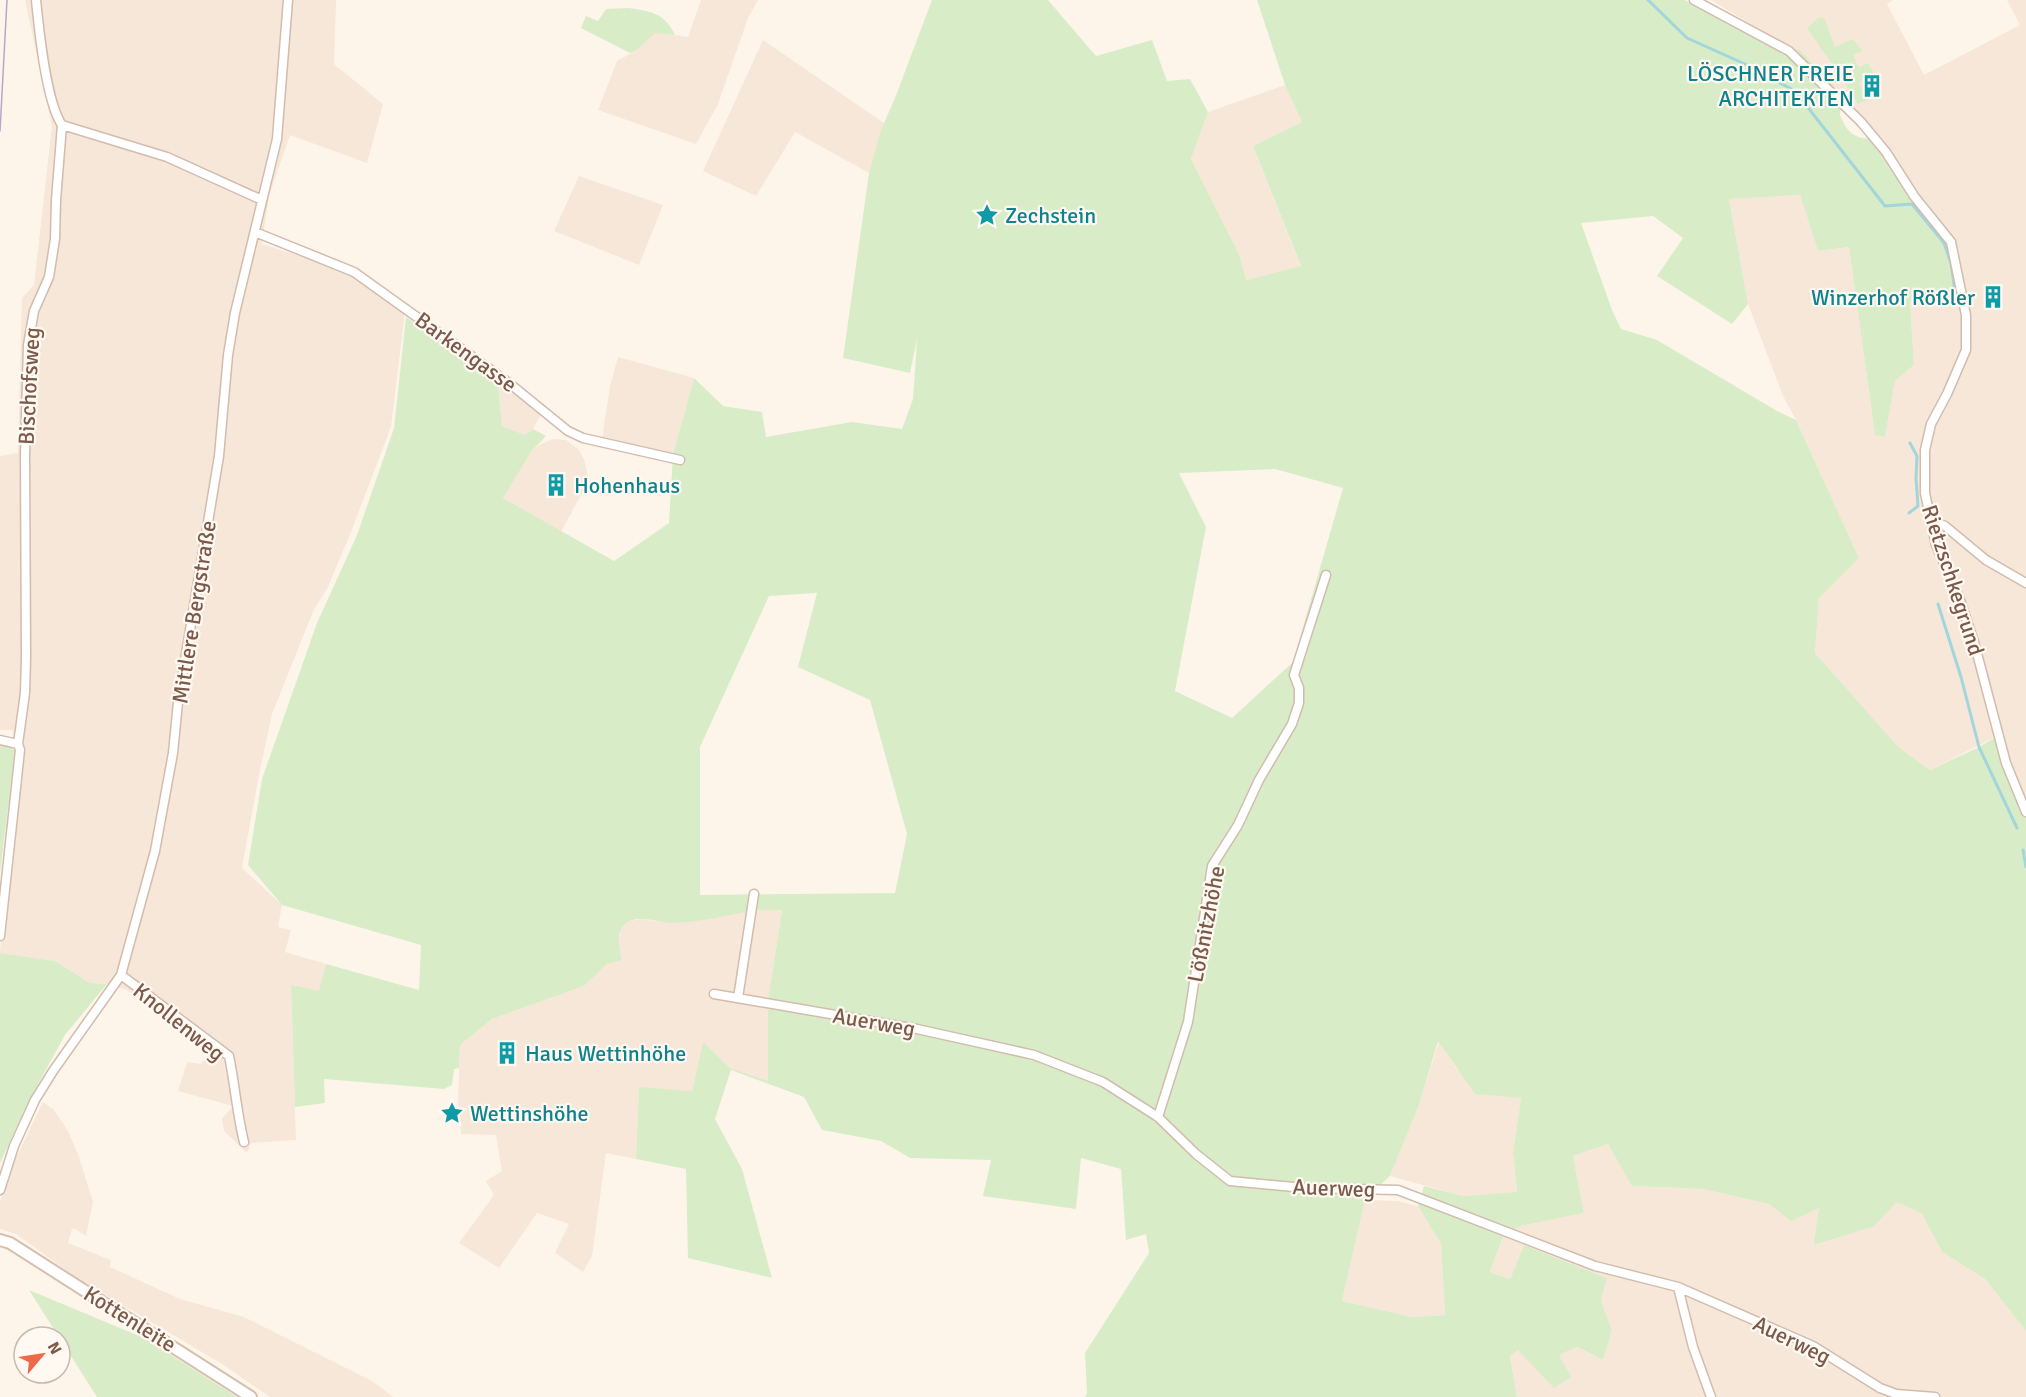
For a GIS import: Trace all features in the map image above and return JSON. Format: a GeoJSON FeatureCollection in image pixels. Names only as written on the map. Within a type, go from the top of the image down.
{"type":"FeatureCollection","features":[{"type":"Feature","properties":{"kind":"street","name":"Bischofsweg"},"geometry":{"type":"LineString","coordinates":[[0,936],[25,693],[25,455],[28,345],[34,311],[50,277],[55,239],[62,125],[57,119],[52,101],[36,17],[36,0]]}},
{"type":"Feature","properties":{"kind":"street","name":"Mittlere Bergstraße"},"geometry":{"type":"LineString","coordinates":[[0,1190],[14,1146],[35,1100],[122,975],[155,851],[167,789],[178,702],[219,456],[228,355],[235,314],[277,139],[288,0]]}},
{"type":"Feature","properties":{"kind":"street","name":"Rietzschkegrund"},"geometry":{"type":"LineString","coordinates":[[1694,0],[1791,53],[1861,122],[1886,152],[1914,196],[1951,242],[1966,315],[1966,350],[1931,424],[1924,450],[1925,493],[1936,545],[1960,600],[1974,642],[2006,763],[2026,812]]}},
{"type":"Feature","properties":{"kind":"street"},"geometry":{"type":"LineString","coordinates":[[62,125],[167,157],[262,200]]}},
{"type":"Feature","properties":{"kind":"street","name":"Barkengasse"},"geometry":{"type":"LineString","coordinates":[[255,232],[354,272],[509,383],[568,431],[583,438],[680,460]]}},
{"type":"Feature","properties":{"kind":"street"},"geometry":{"type":"LineString","coordinates":[[1930,520],[1944,526],[1986,560],[2026,583]]}},
{"type":"Feature","properties":{"kind":"street","name":"Lößnitzhöhe"},"geometry":{"type":"LineString","coordinates":[[1158,1116],[1188,1022],[1212,866],[1238,825],[1259,780],[1292,724],[1299,703],[1299,688],[1294,675],[1326,575]]}},
{"type":"Feature","properties":{"kind":"street"},"geometry":{"type":"LineString","coordinates":[[0,740],[18,744]]}},
{"type":"Feature","properties":{"kind":"street"},"geometry":{"type":"LineString","coordinates":[[738,998],[754,894]]}},
{"type":"Feature","properties":{"kind":"street","name":"Knollenweg"},"geometry":{"type":"LineString","coordinates":[[122,975],[229,1056],[244,1142]]}},
{"type":"Feature","properties":{"kind":"street","name":"Auerweg"},"geometry":{"type":"LineString","coordinates":[[714,994],[917,1029],[1034,1055],[1103,1082],[1158,1116],[1196,1154],[1230,1181],[1304,1188],[1398,1190],[1595,1266],[1678,1287],[1813,1346],[1880,1388],[1902,1395],[1935,1397]]}},
{"type":"Feature","properties":{"kind":"street","name":"Kottenleite"},"geometry":{"type":"LineString","coordinates":[[5,1241],[251,1397]]}},
{"type":"Feature","properties":{"kind":"street"},"geometry":{"type":"LineString","coordinates":[[1678,1287],[1693,1347],[1711,1397]]}},
{"type":"Feature","properties":{"kind":"shaded area"},"geometry":{"type":"Polygon","coordinates":[[[25,0],[336,0],[334,64],[383,104],[367,163],[290,135],[269,196],[262,244],[353,273],[405,311],[391,427],[349,537],[327,589],[314,609],[272,714],[258,780],[242,868],[282,905],[278,927],[291,930],[285,952],[326,964],[320,992],[291,986],[296,1140],[251,1143],[247,1153],[224,1131],[222,1119],[233,1106],[178,1091],[187,1062],[201,1064],[212,1048],[127,990],[107,984],[90,983],[55,961],[0,953],[16,743],[12,730],[0,730],[0,456],[18,453],[22,298],[34,285],[52,126],[25,0]]]}},
{"type":"Feature","properties":{"kind":"shaded area"},"geometry":{"type":"Polygon","coordinates":[[[701,0],[758,0],[748,18],[718,104],[696,144],[598,110],[617,61],[637,50],[655,32],[688,37],[701,0]]]}},
{"type":"Feature","properties":{"kind":"shaded area"},"geometry":{"type":"Polygon","coordinates":[[[1711,0],[1893,0],[1887,4],[1924,75],[2020,25],[2007,0],[2026,0],[2026,809],[1999,735],[1930,770],[1899,749],[1815,653],[1819,598],[1859,558],[1783,396],[1748,304],[1729,199],[1800,195],[1818,251],[1849,247],[1875,435],[1885,437],[1895,381],[1914,365],[1910,301],[1967,295],[1955,241],[1922,203],[1855,111],[1791,48],[1711,0]]]}},
{"type":"Feature","properties":{"kind":"shaded area"},"geometry":{"type":"Polygon","coordinates":[[[763,40],[884,123],[869,173],[795,132],[756,196],[703,171],[763,40]]]}},
{"type":"Feature","properties":{"kind":"shaded area"},"geometry":{"type":"Polygon","coordinates":[[[1285,85],[1302,122],[1253,146],[1301,267],[1246,280],[1239,254],[1191,159],[1208,112],[1285,85]]]}},
{"type":"Feature","properties":{"kind":"shaded area"},"geometry":{"type":"Polygon","coordinates":[[[579,176],[663,205],[639,265],[554,231],[579,176]]]}},
{"type":"Feature","properties":{"kind":"shaded area"},"geometry":{"type":"Polygon","coordinates":[[[618,357],[694,378],[673,454],[602,439],[610,386],[618,357]]]}},
{"type":"Feature","properties":{"kind":"shaded area"},"geometry":{"type":"Polygon","coordinates":[[[498,383],[542,413],[533,429],[525,435],[502,426],[498,383]]]}},
{"type":"Feature","properties":{"kind":"shaded area"},"geometry":{"type":"Polygon","coordinates":[[[553,439],[566,440],[578,449],[584,459],[589,480],[561,532],[502,497],[531,452],[539,445],[553,439]]]}},
{"type":"Feature","properties":{"kind":"shaded area"},"geometry":{"type":"Polygon","coordinates":[[[782,909],[768,1000],[768,1082],[730,1068],[703,1043],[692,1091],[639,1088],[636,1159],[606,1153],[592,1256],[583,1272],[555,1253],[569,1224],[537,1213],[499,1268],[459,1243],[494,1195],[486,1181],[502,1171],[496,1135],[461,1134],[458,1102],[460,1045],[492,1019],[584,986],[607,964],[622,960],[619,946],[620,931],[623,925],[630,921],[641,919],[672,923],[750,910],[782,909]]]}},
{"type":"Feature","properties":{"kind":"shaded area"},"geometry":{"type":"Polygon","coordinates":[[[1439,1041],[1456,1068],[1521,1098],[1513,1153],[1517,1193],[1463,1196],[1390,1176],[1419,1105],[1439,1041]]]}},
{"type":"Feature","properties":{"kind":"shaded area"},"geometry":{"type":"Polygon","coordinates":[[[43,1102],[54,1110],[68,1131],[93,1202],[86,1236],[72,1229],[68,1243],[111,1260],[110,1267],[180,1299],[244,1317],[372,1381],[393,1397],[270,1397],[222,1364],[77,1278],[16,1234],[0,1229],[0,1202],[15,1160],[43,1102]]]}},
{"type":"Feature","properties":{"kind":"shaded area"},"geometry":{"type":"Polygon","coordinates":[[[1608,1144],[1633,1186],[1703,1189],[1769,1204],[1791,1220],[1820,1207],[1815,1245],[1873,1227],[1897,1201],[1921,1213],[1942,1252],[1985,1279],[2026,1331],[2026,1397],[1517,1397],[1510,1356],[1518,1350],[1559,1355],[1577,1347],[1603,1360],[1612,1330],[1601,1301],[1607,1278],[1524,1245],[1510,1279],[1490,1272],[1502,1239],[1520,1226],[1584,1213],[1573,1156],[1608,1144]]]}},
{"type":"Feature","properties":{"kind":"shaded area"},"geometry":{"type":"Polygon","coordinates":[[[1365,1200],[1398,1201],[1418,1206],[1441,1244],[1445,1315],[1412,1317],[1342,1301],[1365,1200]]]}},
{"type":"Feature","properties":{"kind":"green space"},"geometry":{"type":"Polygon","coordinates":[[[932,0],[1048,0],[1096,56],[1152,40],[1167,81],[1190,79],[1208,112],[1191,159],[1239,254],[1246,280],[1301,266],[1253,146],[1302,122],[1285,85],[1257,0],[1685,0],[1787,54],[1841,107],[1840,115],[1851,133],[1855,136],[1871,138],[1913,201],[1940,235],[1950,254],[1960,296],[1910,301],[1914,365],[1895,381],[1885,437],[1875,435],[1849,247],[1818,251],[1800,195],[1729,199],[1748,304],[1732,324],[1657,276],[1683,238],[1653,216],[1581,223],[1621,329],[1657,340],[1796,420],[1859,558],[1819,598],[1815,653],[1899,748],[1930,770],[1999,735],[2026,809],[2026,1331],[1985,1279],[1942,1252],[1921,1213],[1897,1202],[1873,1227],[1814,1245],[1819,1208],[1791,1221],[1769,1204],[1703,1189],[1632,1186],[1608,1144],[1573,1156],[1584,1213],[1520,1226],[1502,1239],[1490,1272],[1510,1279],[1524,1245],[1607,1278],[1601,1301],[1612,1330],[1603,1360],[1577,1347],[1559,1355],[1571,1377],[1554,1388],[1518,1350],[1510,1356],[1517,1397],[1085,1397],[1087,1393],[1085,1353],[1149,1253],[1146,1234],[1126,1240],[1121,1169],[1081,1158],[1076,1209],[983,1196],[991,1160],[910,1158],[881,1141],[822,1130],[804,1097],[731,1070],[715,1119],[742,1169],[772,1278],[688,1258],[686,1169],[636,1159],[639,1087],[692,1091],[703,1042],[730,1068],[768,1081],[768,1000],[782,910],[750,910],[680,923],[647,919],[630,921],[622,927],[620,932],[622,960],[607,964],[584,986],[492,1019],[460,1045],[459,1068],[454,1069],[452,1085],[444,1089],[324,1079],[325,1103],[295,1107],[291,985],[319,991],[326,964],[419,990],[421,945],[282,905],[248,865],[262,779],[317,623],[357,535],[394,428],[406,317],[498,383],[502,426],[525,435],[533,429],[546,436],[531,452],[503,498],[614,561],[669,523],[673,454],[694,378],[723,406],[762,412],[766,437],[852,422],[902,429],[913,399],[917,339],[910,373],[843,358],[869,173],[881,130],[932,0]],[[1275,469],[1179,473],[1206,527],[1175,691],[1232,718],[1293,662],[1343,488],[1275,469]],[[817,593],[769,596],[700,747],[700,895],[895,893],[907,834],[870,700],[798,667],[817,593]],[[1438,1041],[1419,1105],[1390,1176],[1365,1200],[1342,1301],[1412,1317],[1445,1315],[1441,1244],[1418,1206],[1424,1186],[1463,1196],[1517,1192],[1513,1153],[1521,1098],[1475,1094],[1438,1041]]]}},
{"type":"Feature","properties":{"kind":"green space"},"geometry":{"type":"Polygon","coordinates":[[[628,8],[656,14],[667,22],[675,35],[655,33],[637,50],[630,53],[581,28],[586,16],[598,21],[606,9],[628,8]]]}},
{"type":"Feature","properties":{"kind":"green space"},"geometry":{"type":"Polygon","coordinates":[[[1818,18],[1824,18],[1835,47],[1853,39],[1862,51],[1853,55],[1856,61],[1837,68],[1832,64],[1807,28],[1818,18]]]}},
{"type":"Feature","properties":{"kind":"green space"},"geometry":{"type":"Polygon","coordinates":[[[1799,49],[1853,106],[1852,108],[1796,53],[1799,49]]]}},
{"type":"Feature","properties":{"kind":"green space"},"geometry":{"type":"Polygon","coordinates":[[[1856,62],[1859,67],[1868,63],[1875,75],[1860,82],[1867,100],[1858,104],[1836,70],[1856,62]]]}},
{"type":"Feature","properties":{"kind":"green space"},"geometry":{"type":"Polygon","coordinates":[[[0,746],[11,747],[15,751],[0,873],[0,746]]]}},
{"type":"Feature","properties":{"kind":"green space"},"geometry":{"type":"Polygon","coordinates":[[[0,953],[55,961],[90,983],[107,984],[65,1035],[33,1093],[0,1163],[0,953]]]}},
{"type":"Feature","properties":{"kind":"green space"},"geometry":{"type":"Polygon","coordinates":[[[29,1290],[144,1338],[237,1397],[97,1397],[72,1358],[72,1325],[51,1325],[29,1290]]]}},
{"type":"Feature","properties":{"kind":"waterway"},"geometry":{"type":"LineString","coordinates":[[1648,0],[1687,38],[1747,65],[1795,91],[1885,206],[1912,204],[1944,243],[1951,263],[1955,291]]}},
{"type":"Feature","properties":{"kind":"waterway"},"geometry":{"type":"LineString","coordinates":[[1909,513],[1918,506],[1917,456],[1910,443]]}},
{"type":"Feature","properties":{"kind":"waterway"},"geometry":{"type":"LineString","coordinates":[[1938,604],[1961,677],[1979,747],[2017,828]]}},
{"type":"Feature","properties":{"kind":"waterway"},"geometry":{"type":"LineString","coordinates":[[2023,850],[2026,867]]}},
{"type":"Feature","properties":{"kind":"tram line"},"geometry":{"type":"LineString","coordinates":[[0,131],[7,0]]}},
{"type":"Feature","properties":{"kind":"place","name":"LÖSCHNER FREIE ARCHITEKTEN"},"geometry":{"type":"Point","coordinates":[1872,86]}},
{"type":"Feature","properties":{"kind":"place","name":"Zechstein"},"geometry":{"type":"Point","coordinates":[987,215]}},
{"type":"Feature","properties":{"kind":"place","name":"Winzerhof Rößler"},"geometry":{"type":"Point","coordinates":[1993,297]}},
{"type":"Feature","properties":{"kind":"place","name":"Hohenhaus"},"geometry":{"type":"Point","coordinates":[556,485]}},
{"type":"Feature","properties":{"kind":"place","name":"Haus Wettinhöhe"},"geometry":{"type":"Point","coordinates":[507,1053]}},
{"type":"Feature","properties":{"kind":"place","name":"Wettinshöhe"},"geometry":{"type":"Point","coordinates":[452,1113]}}]}
